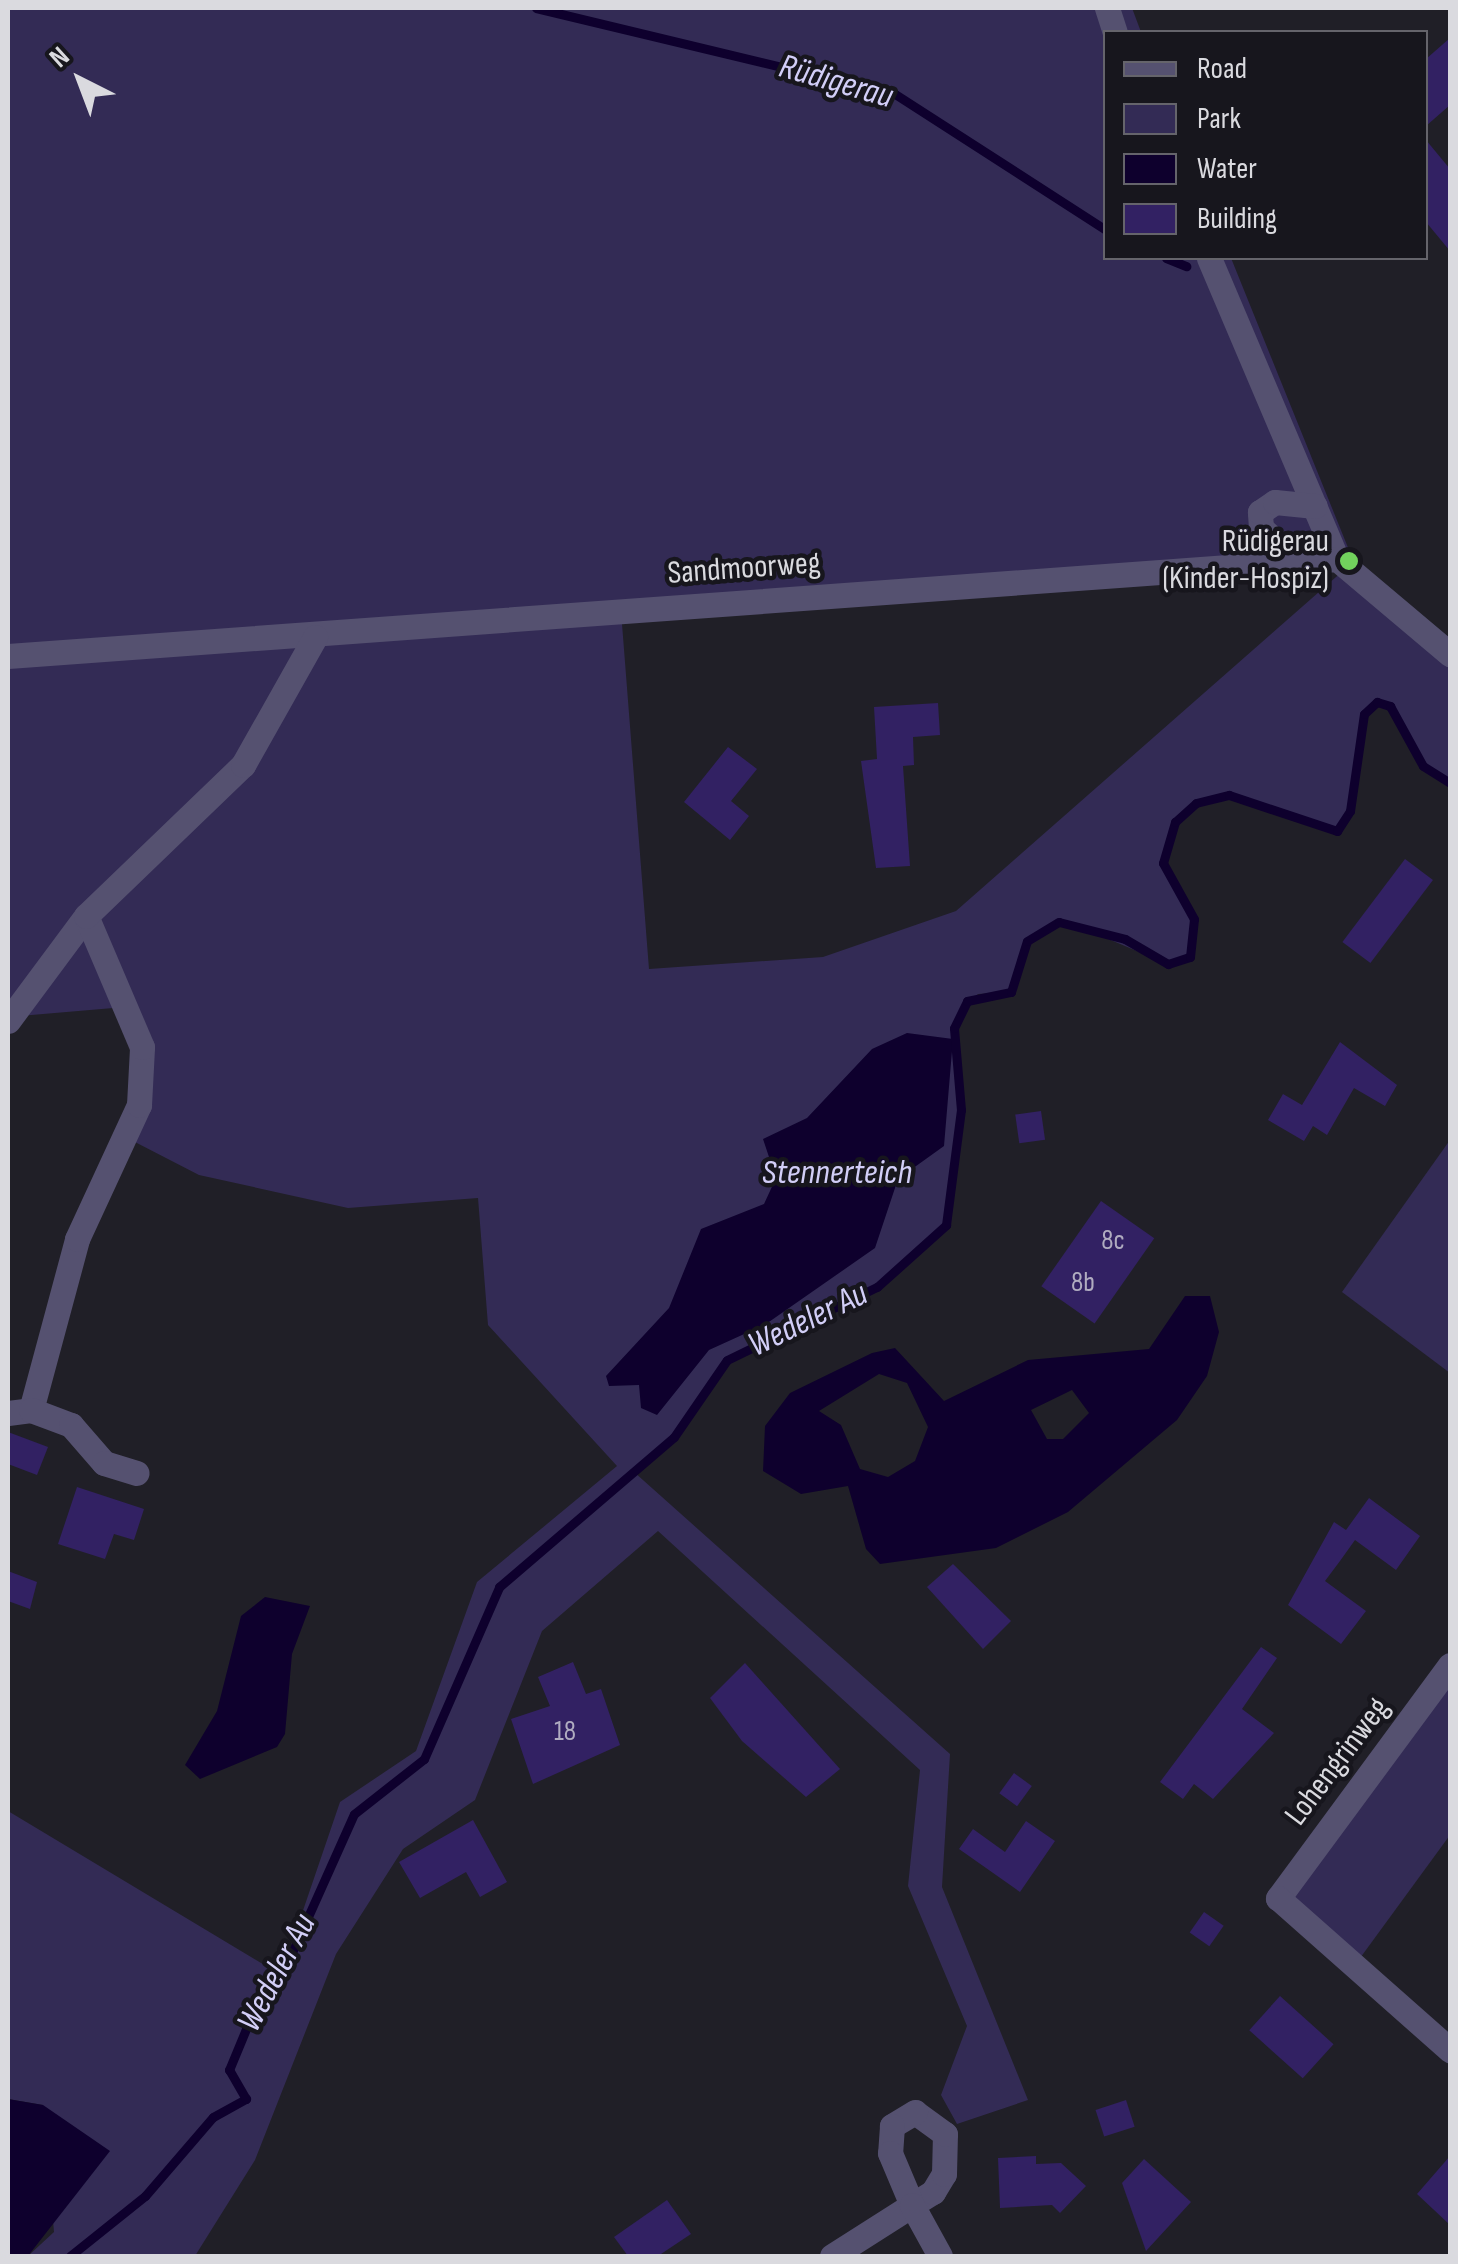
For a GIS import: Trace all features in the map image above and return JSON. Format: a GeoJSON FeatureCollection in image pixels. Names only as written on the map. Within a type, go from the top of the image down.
{"type":"FeatureCollection","features":[{"type":"Feature","properties":{"kind":"street"},"geometry":{"type":"LineString","coordinates":[[1210,260],[1338,560],[1450,654]]}},
{"type":"Feature","properties":{"kind":"street"},"geometry":{"type":"LineString","coordinates":[[1300,563],[1262,528],[1260,512],[1275,502],[1315,506]]}},
{"type":"Feature","properties":{"kind":"street","name":"Sandmoorweg"},"geometry":{"type":"LineString","coordinates":[[8,656],[315,637],[1338,560]]}},
{"type":"Feature","properties":{"kind":"street"},"geometry":{"type":"LineString","coordinates":[[8,1022],[86,916],[243,766],[315,637]]}},
{"type":"Feature","properties":{"kind":"street"},"geometry":{"type":"LineString","coordinates":[[86,916],[142,1047],[138,1105],[78,1239],[20,1411],[71,1425],[104,1463],[136,1473]]}},
{"type":"Feature","properties":{"kind":"street","name":"Lohengrinweg"},"geometry":{"type":"LineString","coordinates":[[1450,1665],[1278,1898],[1450,2050]]}},
{"type":"Feature","properties":{"kind":"street"},"geometry":{"type":"LineString","coordinates":[[832,2256],[912,2206],[940,2256]]}},
{"type":"Feature","properties":{"kind":"green space"},"geometry":{"type":"Polygon","coordinates":[[[8,8],[1132,8],[1140,30],[1103,30],[1103,260],[1232,260],[1351,555],[1450,645],[1450,783],[1423,766],[1390,706],[1377,702],[1364,715],[1350,811],[1337,831],[1229,795],[1196,803],[1175,822],[1163,863],[1194,919],[1190,957],[1168,964],[1070,923],[1036,932],[1020,954],[1011,992],[978,994],[956,1016],[961,1110],[946,1225],[877,1287],[727,1360],[680,1431],[634,1472],[950,1754],[942,1887],[1028,2100],[957,2124],[941,2095],[967,2026],[908,1886],[920,1770],[658,1531],[542,1631],[475,1800],[403,1849],[336,1954],[255,2160],[195,2256],[28,2256],[54,2232],[43,2105],[8,2099],[8,1811],[281,1975],[340,1802],[416,1751],[477,1582],[617,1466],[488,1325],[478,1198],[348,1208],[199,1175],[133,1141],[139,1105],[125,1007],[8,1017],[8,8]],[[1344,570],[621,611],[649,969],[823,957],[956,911],[1344,570]]]}},
{"type":"Feature","properties":{"kind":"green space"},"geometry":{"type":"Polygon","coordinates":[[[1450,1140],[1450,1373],[1342,1292],[1450,1140]]]}},
{"type":"Feature","properties":{"kind":"green space"},"geometry":{"type":"Polygon","coordinates":[[[1450,1665],[1450,1835],[1355,1965],[1278,1898],[1450,1665]]]}},
{"type":"Feature","properties":{"kind":"water","name":"Stennerteich"},"geometry":{"type":"Polygon","coordinates":[[[907,1033],[953,1039],[944,1146],[898,1179],[875,1248],[766,1324],[709,1350],[657,1415],[641,1408],[639,1385],[609,1386],[606,1376],[669,1308],[701,1229],[764,1204],[776,1178],[763,1139],[807,1118],[872,1049],[907,1033]]]}},
{"type":"Feature","properties":{"kind":"water"},"geometry":{"type":"Polygon","coordinates":[[[1185,1296],[1210,1296],[1219,1332],[1207,1376],[1177,1420],[1068,1512],[996,1548],[880,1564],[866,1549],[848,1486],[801,1494],[763,1471],[765,1426],[790,1393],[872,1353],[895,1348],[944,1401],[1028,1360],[1149,1349],[1185,1296]],[[879,1374],[819,1411],[841,1425],[860,1469],[888,1477],[915,1461],[928,1427],[907,1383],[879,1374]],[[1072,1390],[1031,1410],[1047,1439],[1063,1439],[1089,1413],[1072,1390]]]}},
{"type":"Feature","properties":{"kind":"water"},"geometry":{"type":"Polygon","coordinates":[[[265,1597],[310,1606],[292,1654],[285,1734],[277,1747],[200,1779],[185,1765],[217,1711],[241,1616],[265,1597]]]}},
{"type":"Feature","properties":{"kind":"water"},"geometry":{"type":"Polygon","coordinates":[[[8,2099],[43,2105],[110,2151],[28,2256],[8,2256],[8,2099]]]}},
{"type":"Feature","properties":{"kind":"building"},"geometry":{"type":"Polygon","coordinates":[[[1450,38],[1450,105],[1428,124],[1428,57],[1450,38]]]}},
{"type":"Feature","properties":{"kind":"building"},"geometry":{"type":"Polygon","coordinates":[[[1428,142],[1450,169],[1450,251],[1428,224],[1428,142]]]}},
{"type":"Feature","properties":{"kind":"building"},"geometry":{"type":"Polygon","coordinates":[[[938,703],[940,735],[913,737],[914,765],[903,766],[910,866],[876,868],[861,761],[877,759],[874,707],[938,703]]]}},
{"type":"Feature","properties":{"kind":"building"},"geometry":{"type":"Polygon","coordinates":[[[728,747],[757,769],[731,801],[749,816],[730,840],[684,802],[728,747]]]}},
{"type":"Feature","properties":{"kind":"building"},"geometry":{"type":"Polygon","coordinates":[[[1405,859],[1433,880],[1370,963],[1342,942],[1405,859]]]}},
{"type":"Feature","properties":{"kind":"building"},"geometry":{"type":"Polygon","coordinates":[[[1340,1042],[1397,1085],[1385,1106],[1354,1088],[1327,1135],[1313,1126],[1304,1141],[1268,1120],[1283,1094],[1302,1105],[1340,1042]]]}},
{"type":"Feature","properties":{"kind":"building"},"geometry":{"type":"Polygon","coordinates":[[[1041,1111],[1045,1140],[1019,1143],[1015,1115],[1041,1111]]]}},
{"type":"Feature","properties":{"kind":"building"},"geometry":{"type":"Polygon","coordinates":[[[1101,1201],[1154,1238],[1095,1323],[1041,1286],[1101,1201]]]}},
{"type":"Feature","properties":{"kind":"building"},"geometry":{"type":"Polygon","coordinates":[[[8,1432],[48,1447],[37,1475],[8,1464],[8,1432]]]}},
{"type":"Feature","properties":{"kind":"building"},"geometry":{"type":"Polygon","coordinates":[[[77,1487],[144,1509],[134,1540],[114,1534],[105,1559],[58,1544],[77,1487]]]}},
{"type":"Feature","properties":{"kind":"building"},"geometry":{"type":"Polygon","coordinates":[[[1369,1498],[1420,1536],[1396,1570],[1355,1540],[1325,1581],[1366,1611],[1341,1644],[1288,1605],[1334,1522],[1346,1530],[1369,1498]]]}},
{"type":"Feature","properties":{"kind":"building"},"geometry":{"type":"Polygon","coordinates":[[[953,1564],[1011,1621],[983,1649],[927,1587],[953,1564]]]}},
{"type":"Feature","properties":{"kind":"building"},"geometry":{"type":"Polygon","coordinates":[[[8,1571],[37,1582],[30,1609],[8,1601],[8,1571]]]}},
{"type":"Feature","properties":{"kind":"building"},"geometry":{"type":"Polygon","coordinates":[[[1261,1647],[1277,1658],[1242,1709],[1274,1733],[1213,1799],[1194,1784],[1183,1799],[1160,1782],[1261,1647]]]}},
{"type":"Feature","properties":{"kind":"building"},"geometry":{"type":"Polygon","coordinates":[[[573,1662],[586,1694],[601,1689],[620,1745],[533,1784],[511,1719],[550,1706],[538,1677],[573,1662]]]}},
{"type":"Feature","properties":{"kind":"building"},"geometry":{"type":"Polygon","coordinates":[[[745,1663],[840,1769],[806,1797],[742,1741],[710,1698],[745,1663]]]}},
{"type":"Feature","properties":{"kind":"building"},"geometry":{"type":"Polygon","coordinates":[[[1014,1773],[1032,1786],[1017,1806],[999,1793],[1014,1773]]]}},
{"type":"Feature","properties":{"kind":"building"},"geometry":{"type":"Polygon","coordinates":[[[473,1820],[507,1882],[480,1897],[466,1872],[420,1898],[399,1862],[473,1820]]]}},
{"type":"Feature","properties":{"kind":"building"},"geometry":{"type":"Polygon","coordinates":[[[1026,1821],[1055,1841],[1020,1892],[959,1849],[973,1829],[1005,1852],[1026,1821]]]}},
{"type":"Feature","properties":{"kind":"building"},"geometry":{"type":"Polygon","coordinates":[[[1204,1912],[1224,1926],[1209,1946],[1190,1932],[1204,1912]]]}},
{"type":"Feature","properties":{"kind":"building"},"geometry":{"type":"Polygon","coordinates":[[[1280,1996],[1334,2044],[1303,2078],[1249,2030],[1280,1996]]]}},
{"type":"Feature","properties":{"kind":"building"},"geometry":{"type":"Polygon","coordinates":[[[1126,2100],[1135,2127],[1104,2137],[1096,2110],[1126,2100]]]}},
{"type":"Feature","properties":{"kind":"building"},"geometry":{"type":"Polygon","coordinates":[[[1036,2156],[1036,2164],[1061,2163],[1086,2186],[1060,2213],[1052,2205],[1000,2208],[998,2158],[1036,2156]]]}},
{"type":"Feature","properties":{"kind":"building"},"geometry":{"type":"Polygon","coordinates":[[[1450,2156],[1450,2225],[1417,2194],[1450,2156]]]}},
{"type":"Feature","properties":{"kind":"building"},"geometry":{"type":"Polygon","coordinates":[[[1144,2159],[1191,2202],[1146,2251],[1122,2183],[1144,2159]]]}},
{"type":"Feature","properties":{"kind":"building"},"geometry":{"type":"Polygon","coordinates":[[[667,2200],[691,2234],[658,2256],[628,2256],[614,2237],[667,2200]]]}},
{"type":"Feature","properties":{"kind":"waterway","name":"Rüdigerau"},"geometry":{"type":"LineString","coordinates":[[536,8],[895,94],[1103,228]]}},
{"type":"Feature","properties":{"kind":"waterway","name":"Rüdigerau"},"geometry":{"type":"LineString","coordinates":[[1171,260],[1186,266]]}},
{"type":"Feature","properties":{"kind":"waterway","name":"Wedeler Au"},"geometry":{"type":"LineString","coordinates":[[70,2256],[145,2196],[213,2117],[246,2099],[229,2070],[253,2012],[277,1986],[354,1814],[424,1759],[499,1587],[674,1437],[727,1360],[877,1287],[946,1225],[961,1110],[954,1028],[967,1001],[1011,992],[1027,941],[1059,922],[1125,939],[1168,964],[1190,957],[1194,919],[1163,863],[1175,822],[1196,803],[1229,795],[1337,831],[1350,811],[1364,714],[1377,702],[1390,706],[1423,766],[1450,783]]}},
{"type":"Feature","properties":{"kind":"place","name":"Rüdigerau (Kinder-Hospiz)"},"geometry":{"type":"Point","coordinates":[1349,561]}}]}
